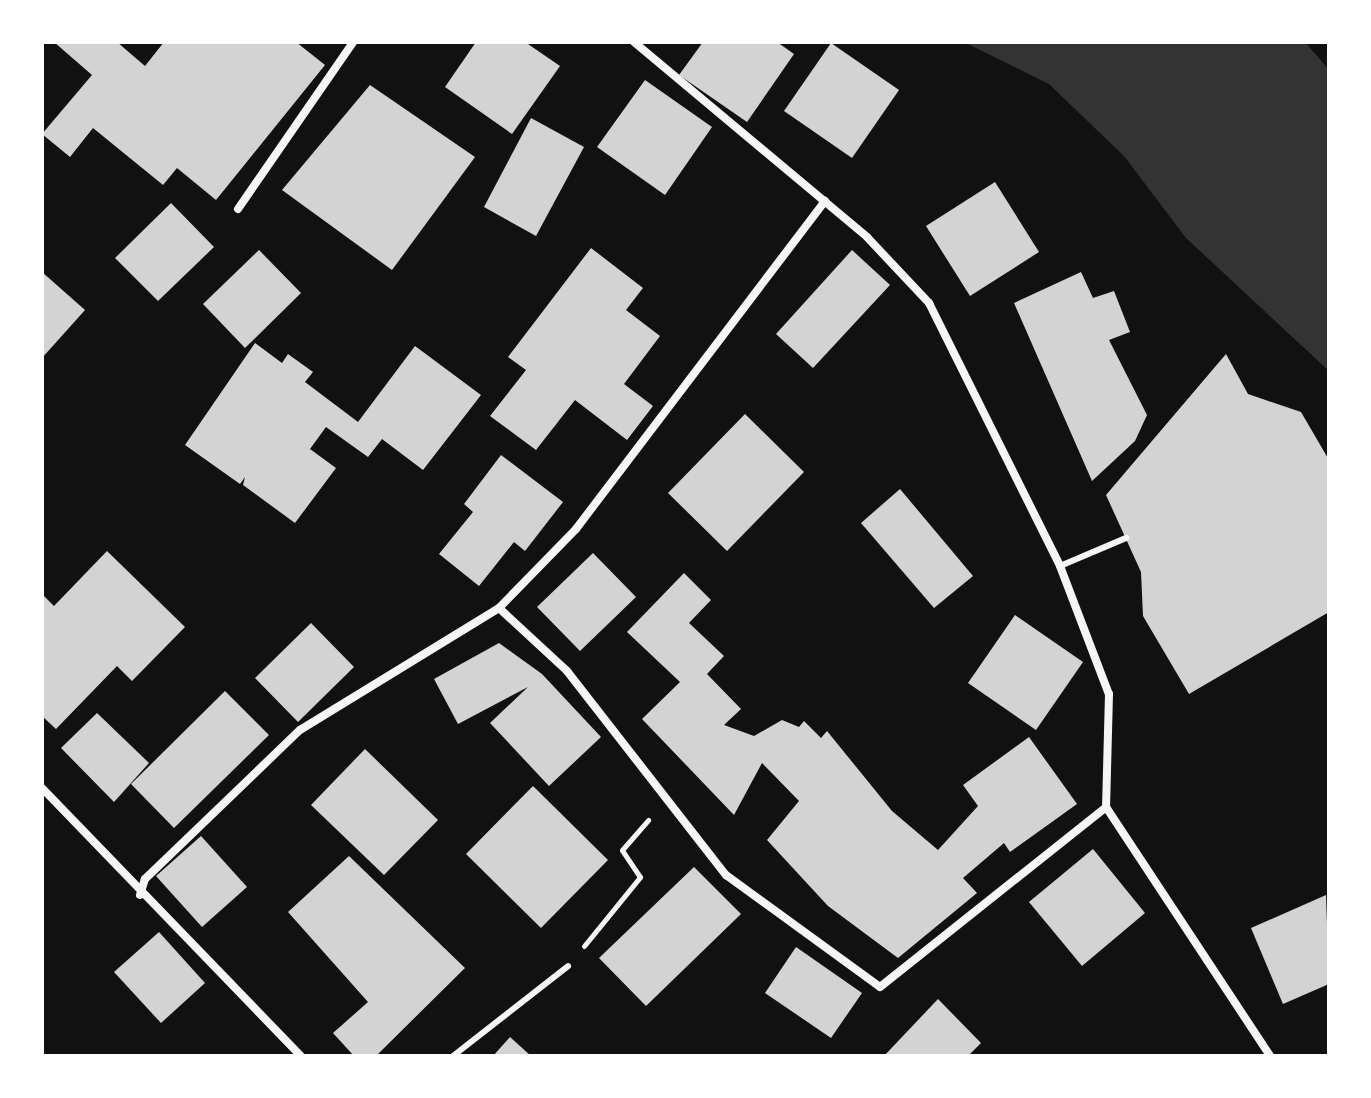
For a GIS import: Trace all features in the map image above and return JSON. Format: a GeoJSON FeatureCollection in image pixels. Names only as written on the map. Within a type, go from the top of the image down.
{"type":"FeatureCollection","features":[{"type":"Feature","properties":{"kind":"street"},"geometry":{"type":"LineString","coordinates":[[238,209],[353,42]]}},
{"type":"Feature","properties":{"kind":"street"},"geometry":{"type":"LineString","coordinates":[[634,42],[825,201],[929,303],[1060,566],[1109,694],[1106,807],[1270,1056]]}},
{"type":"Feature","properties":{"kind":"street"},"geometry":{"type":"LineString","coordinates":[[140,895],[145,879],[300,730],[499,608],[576,529],[825,201]]}},
{"type":"Feature","properties":{"kind":"street"},"geometry":{"type":"LineString","coordinates":[[499,608],[567,671],[746,893],[880,987],[1106,807]]}},
{"type":"Feature","properties":{"kind":"street"},"geometry":{"type":"LineString","coordinates":[[42,788],[140,895],[301,1056]]}},
{"type":"Feature","properties":{"kind":"lane"},"geometry":{"type":"LineString","coordinates":[[1060,566],[1126,538]]}},
{"type":"Feature","properties":{"kind":"lane"},"geometry":{"type":"LineString","coordinates":[[453,1056],[568,966]]}},
{"type":"Feature","properties":{"kind":"path"},"geometry":{"type":"LineString","coordinates":[[568,966],[640,877],[622,850],[668,796]]}},
{"type":"Feature","properties":{"kind":"shaded area"},"geometry":{"type":"Polygon","coordinates":[[[964,42],[1305,42],[1329,70],[1329,371],[1186,238],[1124,156],[1049,84],[964,42]]]}},
{"type":"Feature","properties":{"kind":"building"},"geometry":{"type":"Polygon","coordinates":[[[54,42],[117,42],[145,66],[164,42],[296,42],[325,65],[216,200],[177,168],[163,185],[93,128],[70,157],[42,134],[92,75],[54,42]]]}},
{"type":"Feature","properties":{"kind":"building"},"geometry":{"type":"Polygon","coordinates":[[[476,42],[525,42],[560,66],[512,134],[445,87],[476,42]]]}},
{"type":"Feature","properties":{"kind":"building"},"geometry":{"type":"Polygon","coordinates":[[[703,42],[777,42],[794,54],[747,122],[679,75],[703,42]]]}},
{"type":"Feature","properties":{"kind":"building"},"geometry":{"type":"Polygon","coordinates":[[[831,43],[899,90],[852,158],[784,111],[831,43]]]}},
{"type":"Feature","properties":{"kind":"building"},"geometry":{"type":"Polygon","coordinates":[[[645,80],[712,127],[665,195],[597,147],[645,80]]]}},
{"type":"Feature","properties":{"kind":"building"},"geometry":{"type":"Polygon","coordinates":[[[370,85],[475,157],[392,270],[282,190],[370,85]]]}},
{"type":"Feature","properties":{"kind":"building"},"geometry":{"type":"Polygon","coordinates":[[[531,118],[584,147],[536,236],[484,207],[531,118]]]}},
{"type":"Feature","properties":{"kind":"building"},"geometry":{"type":"Polygon","coordinates":[[[995,182],[1039,252],[970,296],[926,226],[995,182]]]}},
{"type":"Feature","properties":{"kind":"building"},"geometry":{"type":"Polygon","coordinates":[[[171,203],[214,247],[158,301],[115,258],[171,203]]]}},
{"type":"Feature","properties":{"kind":"building"},"geometry":{"type":"Polygon","coordinates":[[[591,248],[643,288],[626,310],[660,336],[624,384],[653,406],[627,440],[575,400],[536,450],[490,416],[526,370],[508,357],[591,248]]]}},
{"type":"Feature","properties":{"kind":"building"},"geometry":{"type":"Polygon","coordinates":[[[259,250],[301,293],[245,348],[203,304],[259,250]]]}},
{"type":"Feature","properties":{"kind":"building"},"geometry":{"type":"Polygon","coordinates":[[[852,250],[890,285],[813,368],[776,334],[852,250]]]}},
{"type":"Feature","properties":{"kind":"building"},"geometry":{"type":"Polygon","coordinates":[[[42,272],[85,310],[42,358],[42,272]]]}},
{"type":"Feature","properties":{"kind":"building"},"geometry":{"type":"Polygon","coordinates":[[[1081,272],[1093,298],[1114,291],[1130,332],[1109,340],[1147,415],[1135,441],[1092,481],[1014,303],[1081,272]]]}},
{"type":"Feature","properties":{"kind":"building"},"geometry":{"type":"Polygon","coordinates":[[[255,343],[282,363],[288,354],[313,372],[305,382],[358,422],[415,346],[481,395],[423,470],[382,439],[368,457],[326,427],[310,449],[336,468],[295,523],[243,485],[245,477],[240,484],[185,445],[255,343]]]}},
{"type":"Feature","properties":{"kind":"building"},"geometry":{"type":"Polygon","coordinates":[[[1226,354],[1248,394],[1301,412],[1329,460],[1329,612],[1189,694],[1143,616],[1141,572],[1106,495],[1226,354]]]}},
{"type":"Feature","properties":{"kind":"building"},"geometry":{"type":"Polygon","coordinates":[[[745,414],[804,472],[727,551],[668,493],[745,414]]]}},
{"type":"Feature","properties":{"kind":"building"},"geometry":{"type":"Polygon","coordinates":[[[501,455],[563,502],[525,551],[514,542],[479,586],[439,554],[473,512],[464,504],[501,455]]]}},
{"type":"Feature","properties":{"kind":"building"},"geometry":{"type":"Polygon","coordinates":[[[900,489],[973,576],[934,608],[861,523],[900,489]]]}},
{"type":"Feature","properties":{"kind":"building"},"geometry":{"type":"Polygon","coordinates":[[[107,551],[185,627],[132,681],[117,666],[56,729],[42,716],[42,594],[54,606],[107,551]]]}},
{"type":"Feature","properties":{"kind":"building"},"geometry":{"type":"Polygon","coordinates":[[[593,553],[636,597],[580,651],[537,607],[593,553]]]}},
{"type":"Feature","properties":{"kind":"building"},"geometry":{"type":"Polygon","coordinates":[[[684,573],[711,600],[689,623],[724,656],[707,674],[741,709],[724,725],[754,736],[782,720],[799,727],[804,721],[821,738],[827,731],[892,811],[938,850],[978,806],[963,785],[1029,737],[1077,804],[1010,852],[1004,843],[963,878],[977,893],[898,958],[828,906],[767,840],[799,801],[762,763],[734,815],[642,719],[680,682],[627,632],[684,573]]]}},
{"type":"Feature","properties":{"kind":"building"},"geometry":{"type":"Polygon","coordinates":[[[1015,615],[1083,662],[1036,730],[968,683],[1015,615]]]}},
{"type":"Feature","properties":{"kind":"building"},"geometry":{"type":"Polygon","coordinates":[[[311,623],[354,667],[298,722],[255,678],[311,623]]]}},
{"type":"Feature","properties":{"kind":"building"},"geometry":{"type":"Polygon","coordinates":[[[499,643],[542,674],[601,737],[549,786],[490,723],[528,687],[458,724],[434,679],[499,643]]]}},
{"type":"Feature","properties":{"kind":"building"},"geometry":{"type":"Polygon","coordinates":[[[225,691],[269,735],[174,828],[131,784],[225,691]]]}},
{"type":"Feature","properties":{"kind":"building"},"geometry":{"type":"Polygon","coordinates":[[[97,713],[149,763],[114,802],[61,748],[97,713]]]}},
{"type":"Feature","properties":{"kind":"building"},"geometry":{"type":"Polygon","coordinates":[[[365,749],[438,820],[384,875],[311,805],[365,749]]]}},
{"type":"Feature","properties":{"kind":"building"},"geometry":{"type":"Polygon","coordinates":[[[533,786],[608,860],[541,928],[466,854],[533,786]]]}},
{"type":"Feature","properties":{"kind":"building"},"geometry":{"type":"Polygon","coordinates":[[[201,836],[247,887],[202,927],[156,876],[201,836]]]}},
{"type":"Feature","properties":{"kind":"building"},"geometry":{"type":"Polygon","coordinates":[[[1093,849],[1145,913],[1082,966],[1029,902],[1093,849]]]}},
{"type":"Feature","properties":{"kind":"building"},"geometry":{"type":"Polygon","coordinates":[[[349,856],[465,968],[376,1056],[354,1056],[333,1033],[368,1002],[288,912],[349,856]]]}},
{"type":"Feature","properties":{"kind":"building"},"geometry":{"type":"Polygon","coordinates":[[[694,867],[741,914],[646,1006],[599,958],[694,867]]]}},
{"type":"Feature","properties":{"kind":"building"},"geometry":{"type":"Polygon","coordinates":[[[1326,895],[1329,984],[1283,1004],[1251,928],[1326,895]]]}},
{"type":"Feature","properties":{"kind":"building"},"geometry":{"type":"Polygon","coordinates":[[[159,932],[205,983],[161,1023],[114,972],[159,932]]]}},
{"type":"Feature","properties":{"kind":"building"},"geometry":{"type":"Polygon","coordinates":[[[796,947],[862,993],[831,1038],[765,993],[796,947]]]}},
{"type":"Feature","properties":{"kind":"building"},"geometry":{"type":"Polygon","coordinates":[[[938,999],[981,1043],[968,1056],[884,1056],[938,999]]]}},
{"type":"Feature","properties":{"kind":"building"},"geometry":{"type":"Polygon","coordinates":[[[510,1037],[531,1056],[493,1056],[510,1037]]]}}]}
